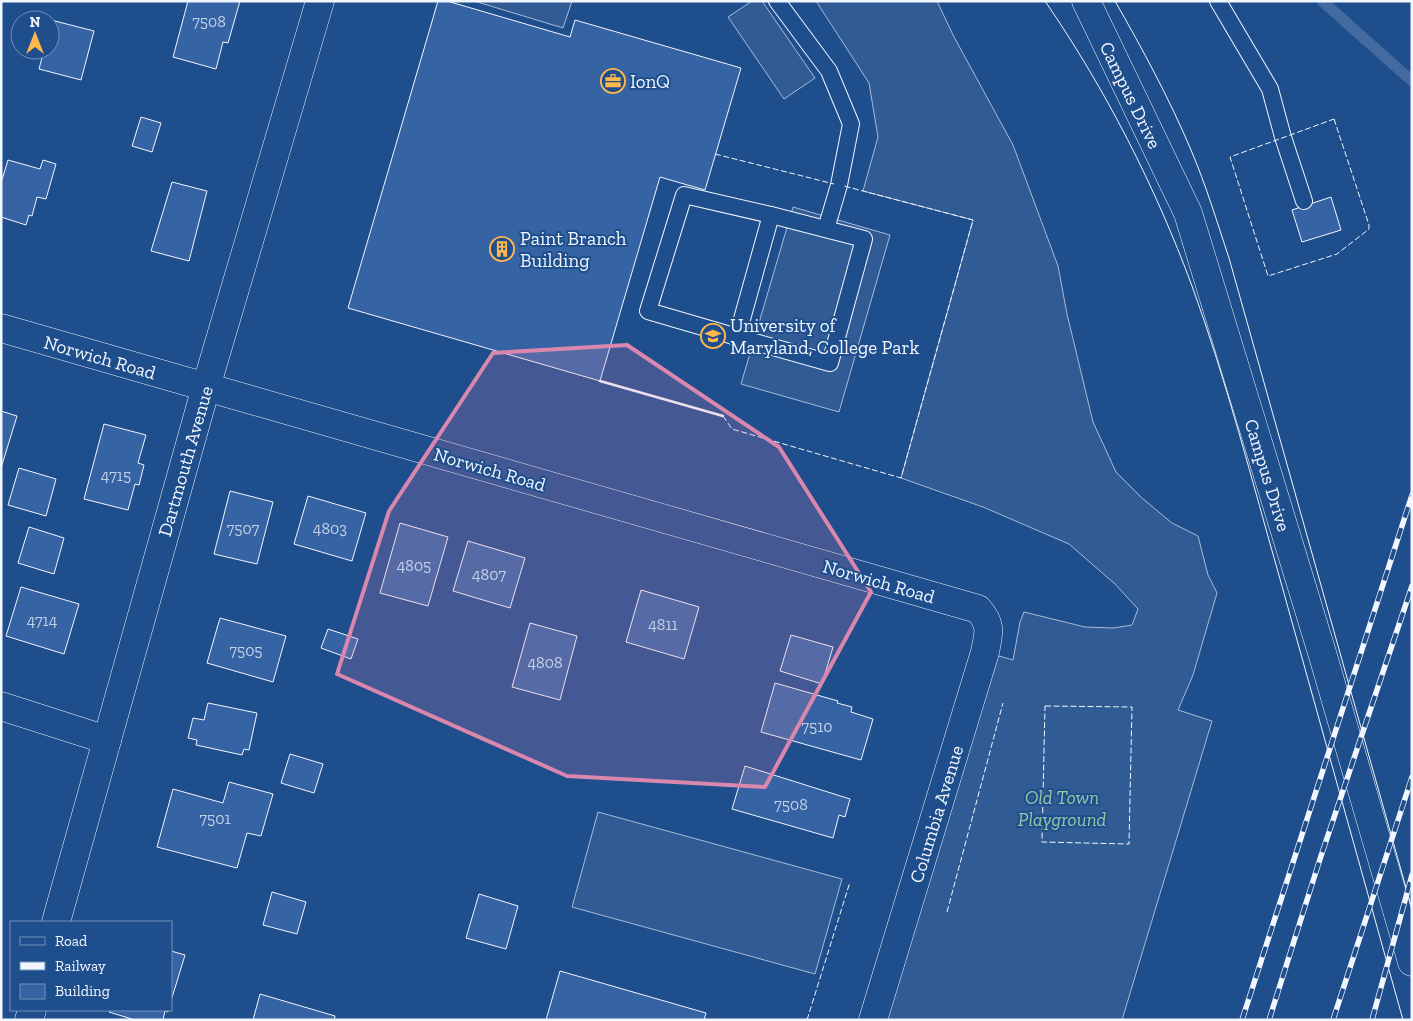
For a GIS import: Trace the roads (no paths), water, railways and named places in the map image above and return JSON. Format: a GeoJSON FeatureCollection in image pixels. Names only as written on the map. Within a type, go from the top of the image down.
{"type":"FeatureCollection","features":[{"type":"Feature","properties":{"kind":"street","name":"Dartmouth Avenue"},"geometry":{"type":"LineString","coordinates":[[56,921],[206,387],[320,1]]}},
{"type":"Feature","properties":{"kind":"street","name":"Campus Drive"},"geometry":{"type":"LineString","coordinates":[[1086,1],[1188,213],[1323,656],[1412,962]]}},
{"type":"Feature","properties":{"kind":"street","name":"Norwich Road"},"geometry":{"type":"LineString","coordinates":[[1,328],[978,609]]}},
{"type":"Feature","properties":{"kind":"street","name":"Columbia Avenue"},"geometry":{"type":"LineString","coordinates":[[873,1020],[985,652],[989,634],[987,619],[978,609]]}},
{"type":"Feature","properties":{"kind":"street"},"geometry":{"type":"LineString","coordinates":[[1,706],[107,740]]}},
{"type":"Feature","properties":{"kind":"lane"},"geometry":{"type":"LineString","coordinates":[[778,1],[829,71],[851,124],[839,185],[826,229]]}},
{"type":"Feature","properties":{"kind":"lane"},"geometry":{"type":"LineString","coordinates":[[1218,1],[1270,89],[1283,137],[1304,201]]}},
{"type":"Feature","properties":{"kind":"lane"},"geometry":{"type":"LineString","coordinates":[[684,195],[770,215],[864,239],[830,363],[648,311],[684,195]]}},
{"type":"Feature","properties":{"kind":"lane"},"geometry":{"type":"LineString","coordinates":[[737,337],[770,215]]}},
{"type":"Feature","properties":{"kind":"waterway"},"geometry":{"type":"LineString","coordinates":[[1322,1],[1412,81]]}},
{"type":"Feature","properties":{"kind":"tram line"},"geometry":{"type":"LineString","coordinates":[[1045,1],[1088,69],[1128,139],[1178,249],[1205,322],[1239,432],[1403,1020]]}},
{"type":"Feature","properties":{"kind":"tram line"},"geometry":{"type":"LineString","coordinates":[[1115,1],[1155,74],[1183,131],[1202,177],[1229,258],[1412,909]]}},
{"type":"Feature","properties":{"kind":"railway"},"geometry":{"type":"LineString","coordinates":[[1242,1020],[1412,495]]}},
{"type":"Feature","properties":{"kind":"railway"},"geometry":{"type":"LineString","coordinates":[[1269,1020],[1320,859],[1412,586]]}},
{"type":"Feature","properties":{"kind":"railway"},"geometry":{"type":"LineString","coordinates":[[1333,1020],[1412,777]]}},
{"type":"Feature","properties":{"kind":"railway"},"geometry":{"type":"LineString","coordinates":[[1372,1020],[1412,875]]}},
{"type":"Feature","properties":{"kind":"place","name":"IonQ"},"geometry":{"type":"Point","coordinates":[613,81]}},
{"type":"Feature","properties":{"kind":"place","name":"Paint Branch Building"},"geometry":{"type":"Point","coordinates":[502,249]}},
{"type":"Feature","properties":{"kind":"place","name":"University of Maryland, College Park"},"geometry":{"type":"Point","coordinates":[713,336]}},
{"type":"Feature","properties":{"kind":"park label","name":"Old Town Playground"},"geometry":{"type":"Point","coordinates":[1062,808]}}]}
